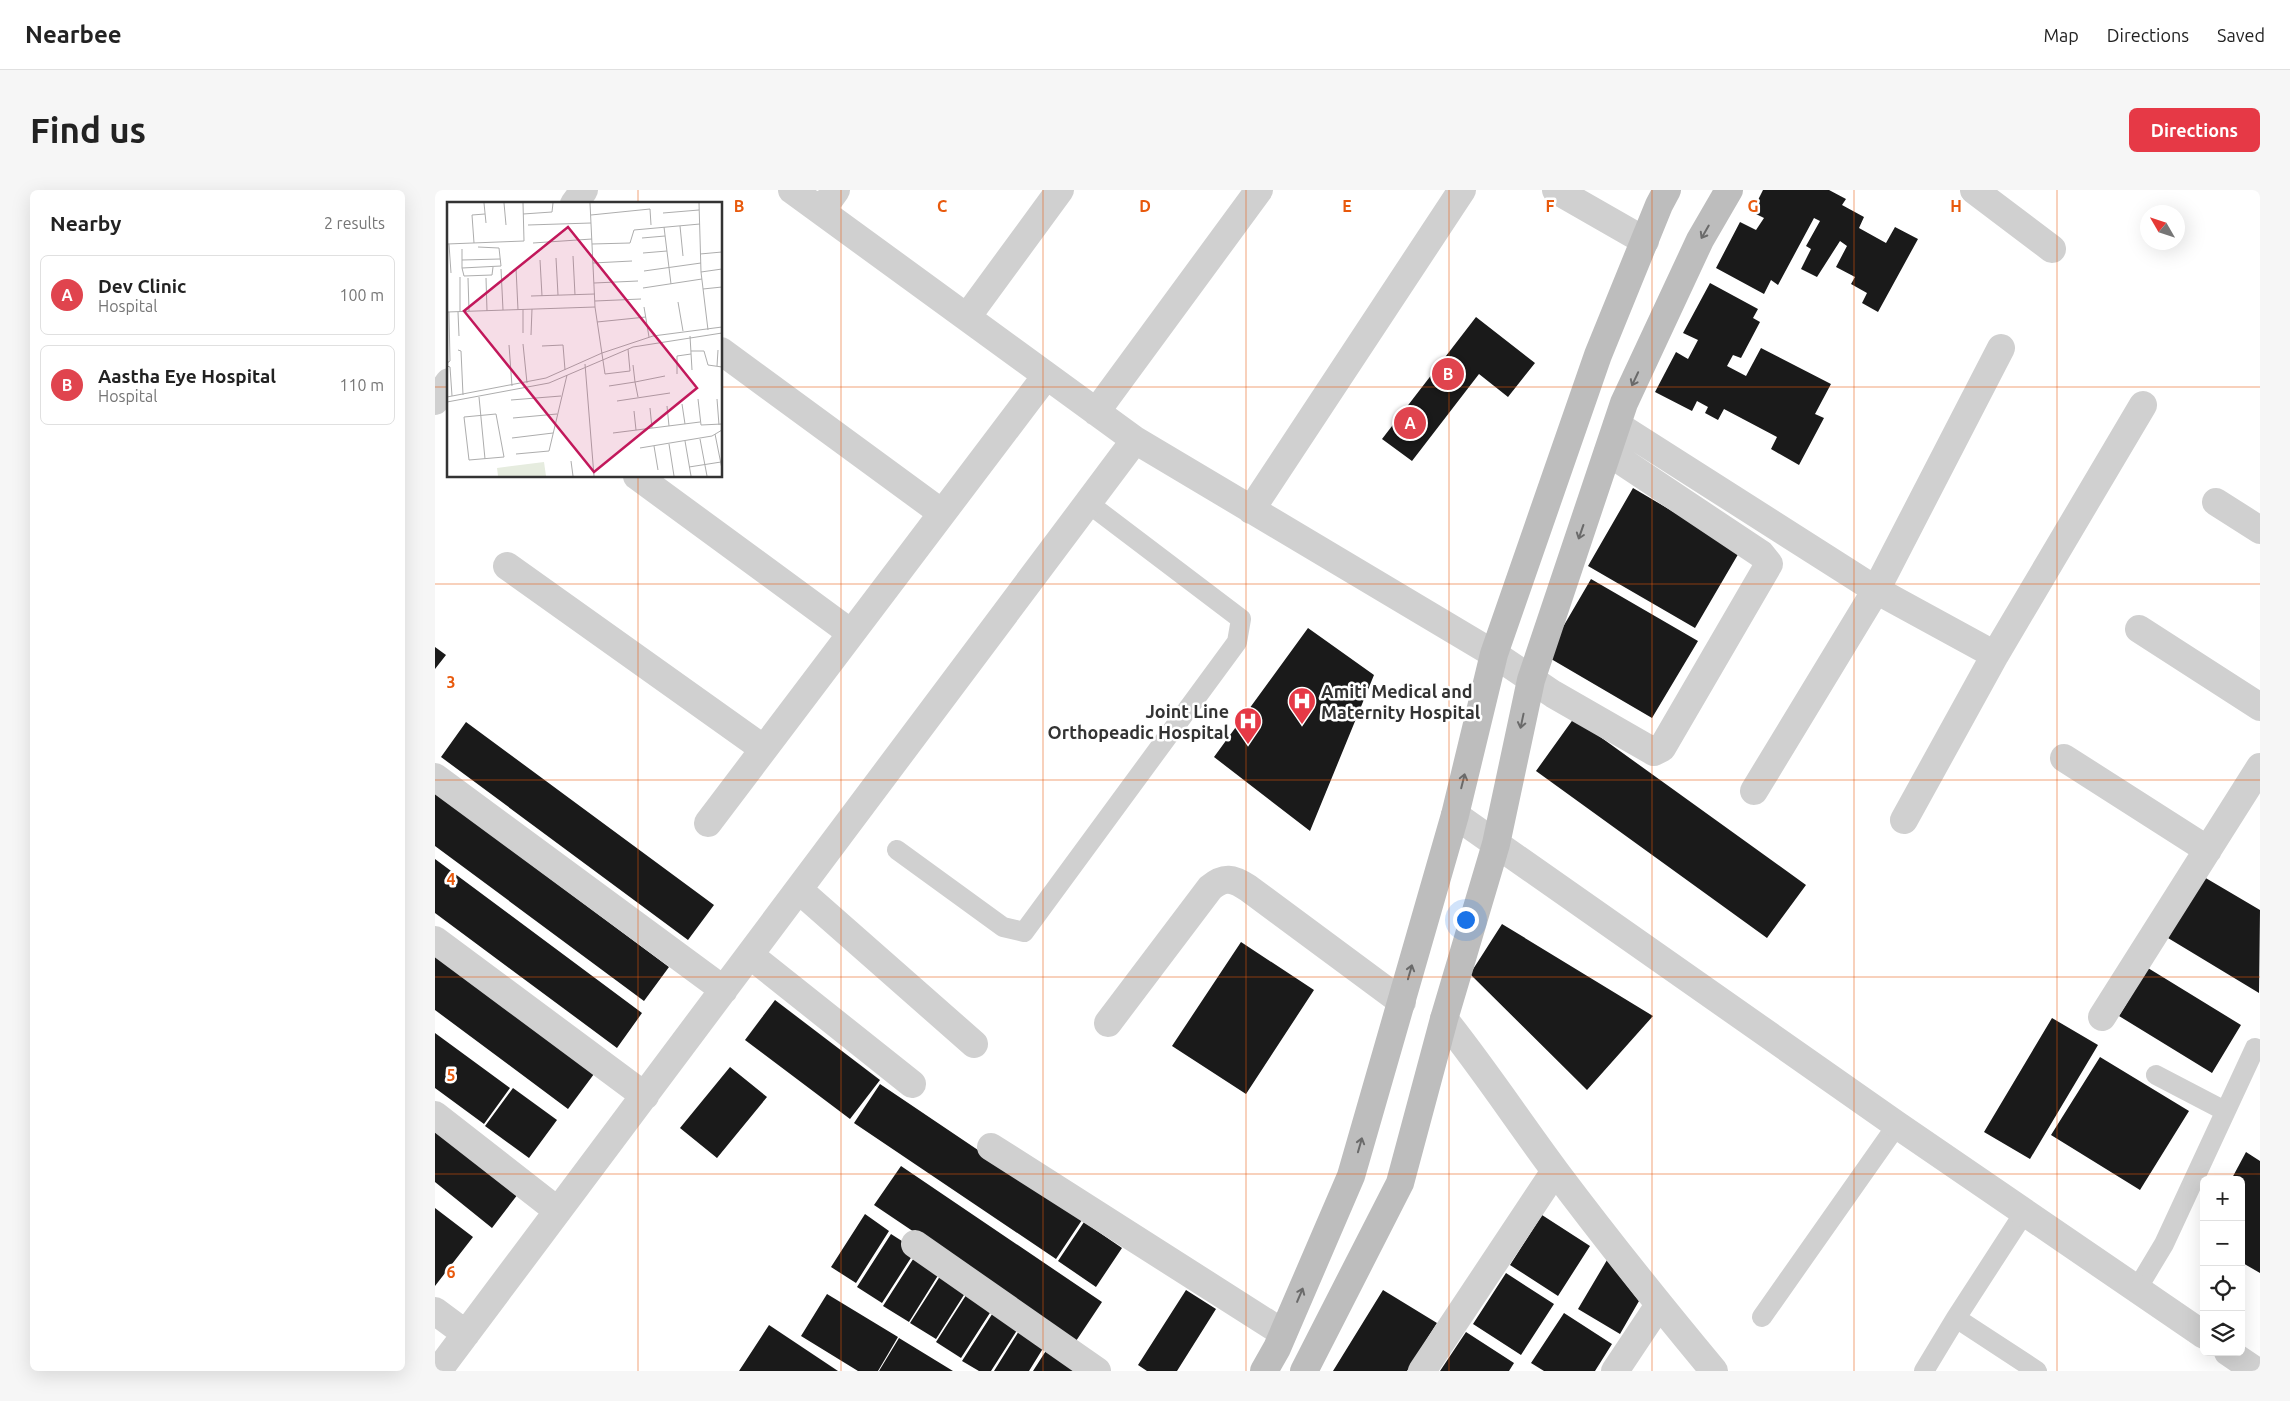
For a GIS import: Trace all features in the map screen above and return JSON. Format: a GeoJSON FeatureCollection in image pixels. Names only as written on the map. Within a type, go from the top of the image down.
{"type":"FeatureCollection","features":[{"type":"Feature","properties":{"kind":"street"},"geometry":{"type":"LineString","coordinates":[[575,202],[584,190]]}},
{"type":"Feature","properties":{"kind":"street"},"geometry":{"type":"LineString","coordinates":[[792,190],[829,200],[967,318],[1135,440],[1494,654],[1531,680],[1650,750],[1658,751],[1767,571],[1769,564],[1761,554],[1607,452]]}},
{"type":"Feature","properties":{"kind":"street"},"geometry":{"type":"LineString","coordinates":[[967,318],[1060,190]]}},
{"type":"Feature","properties":{"kind":"street"},"geometry":{"type":"LineString","coordinates":[[1096,412],[1259,190]]}},
{"type":"Feature","properties":{"kind":"street"},"geometry":{"type":"LineString","coordinates":[[1251,510],[1462,190]]}},
{"type":"Feature","properties":{"kind":"street"},"geometry":{"type":"LineString","coordinates":[[1556,190],[1645,241]]}},
{"type":"Feature","properties":{"kind":"street"},"geometry":{"type":"LineString","coordinates":[[1264,1371],[1283,1333],[1351,1176],[1455,815],[1494,654],[1598,355],[1667,190]]}},
{"type":"Feature","properties":{"kind":"street"},"geometry":{"type":"LineString","coordinates":[[1304,1371],[1401,1183],[1495,844],[1531,680],[1624,404],[1700,240],[1729,190]]}},
{"type":"Feature","properties":{"kind":"street"},"geometry":{"type":"LineString","coordinates":[[1974,190],[2052,249]]}},
{"type":"Feature","properties":{"kind":"street"},"geometry":{"type":"LineString","coordinates":[[1754,790],[1876,590],[2001,348]]}},
{"type":"Feature","properties":{"kind":"street"},"geometry":{"type":"LineString","coordinates":[[723,352],[943,513]]}},
{"type":"Feature","properties":{"kind":"street"},"geometry":{"type":"LineString","coordinates":[[708,823],[1046,376]]}},
{"type":"Feature","properties":{"kind":"street"},"geometry":{"type":"LineString","coordinates":[[435,401],[447,385]]}},
{"type":"Feature","properties":{"kind":"street"},"geometry":{"type":"LineString","coordinates":[[1904,820],[1995,655],[2143,405]]}},
{"type":"Feature","properties":{"kind":"street"},"geometry":{"type":"LineString","coordinates":[[1617,425],[1876,590],[1995,655]]}},
{"type":"Feature","properties":{"kind":"street"},"geometry":{"type":"LineString","coordinates":[[438,1371],[1135,440]]}},
{"type":"Feature","properties":{"kind":"street"},"geometry":{"type":"LineString","coordinates":[[640,478],[851,633]]}},
{"type":"Feature","properties":{"kind":"street"},"geometry":{"type":"LineString","coordinates":[[2216,502],[2260,530]]}},
{"type":"Feature","properties":{"kind":"street"},"geometry":{"type":"LineString","coordinates":[[507,566],[764,749]]}},
{"type":"Feature","properties":{"kind":"street"},"geometry":{"type":"LineString","coordinates":[[2139,629],[2260,706]]}},
{"type":"Feature","properties":{"kind":"street"},"geometry":{"type":"LineString","coordinates":[[2064,758],[2208,850]]}},
{"type":"Feature","properties":{"kind":"street"},"geometry":{"type":"LineString","coordinates":[[2102,1017],[2260,767]]}},
{"type":"Feature","properties":{"kind":"street"},"geometry":{"type":"LineString","coordinates":[[435,777],[723,990]]}},
{"type":"Feature","properties":{"kind":"street"},"geometry":{"type":"LineString","coordinates":[[1455,815],[1897,1125],[2200,1332]]}},
{"type":"Feature","properties":{"kind":"street"},"geometry":{"type":"LineString","coordinates":[[1108,1023],[1210,888],[1222,879],[1232,879],[1243,885],[1401,1002]]}},
{"type":"Feature","properties":{"kind":"street"},"geometry":{"type":"LineString","coordinates":[[799,890],[974,1044]]}},
{"type":"Feature","properties":{"kind":"street"},"geometry":{"type":"LineString","coordinates":[[435,940],[645,1096]]}},
{"type":"Feature","properties":{"kind":"street"},"geometry":{"type":"LineString","coordinates":[[749,955],[912,1084]]}},
{"type":"Feature","properties":{"kind":"street"},"geometry":{"type":"LineString","coordinates":[[1445,1019],[1477,1060],[1555,1171],[1659,1305],[1714,1371]]}},
{"type":"Feature","properties":{"kind":"street"},"geometry":{"type":"LineString","coordinates":[[435,1115],[558,1211]]}},
{"type":"Feature","properties":{"kind":"street"},"geometry":{"type":"LineString","coordinates":[[991,1147],[1283,1333]]}},
{"type":"Feature","properties":{"kind":"street"},"geometry":{"type":"LineString","coordinates":[[1422,1371],[1555,1171]]}},
{"type":"Feature","properties":{"kind":"street"},"geometry":{"type":"LineString","coordinates":[[915,1244],[1097,1371]]}},
{"type":"Feature","properties":{"kind":"street"},"geometry":{"type":"LineString","coordinates":[[1615,1371],[1659,1305]]}},
{"type":"Feature","properties":{"kind":"street"},"geometry":{"type":"LineString","coordinates":[[435,1311],[466,1334]]}},
{"type":"Feature","properties":{"kind":"street"},"geometry":{"type":"LineString","coordinates":[[2234,1356],[2256,1371]]}},
{"type":"Feature","properties":{"kind":"lane"},"geometry":{"type":"LineString","coordinates":[[897,850],[1003,926],[1024,932],[1237,642],[1241,619],[1088,503]]}},
{"type":"Feature","properties":{"kind":"lane"},"geometry":{"type":"LineString","coordinates":[[2137,1289],[2164,1244],[2255,1048]]}},
{"type":"Feature","properties":{"kind":"lane"},"geometry":{"type":"LineString","coordinates":[[2156,1075],[2225,1111]]}},
{"type":"Feature","properties":{"kind":"lane"},"geometry":{"type":"LineString","coordinates":[[1761,1317],[1897,1125]]}},
{"type":"Feature","properties":{"kind":"lane"},"geometry":{"type":"LineString","coordinates":[[1924,1371],[2024,1212]]}},
{"type":"Feature","properties":{"kind":"lane"},"geometry":{"type":"LineString","coordinates":[[1956,1318],[2037,1371]]}},
{"type":"Feature","properties":{"kind":"building"},"geometry":{"type":"Polygon","coordinates":[[[1763,190],[1829,190],[1846,199],[1842,205],[1864,217],[1859,228],[1886,243],[1895,227],[1918,239],[1878,312],[1862,303],[1867,293],[1851,284],[1855,277],[1836,267],[1847,246],[1840,241],[1817,277],[1801,269],[1811,249],[1806,246],[1820,221],[1814,218],[1778,285],[1771,280],[1764,294],[1716,268],[1740,222],[1756,230],[1764,218],[1752,212],[1763,190]]]}},
{"type":"Feature","properties":{"kind":"building"},"geometry":{"type":"Polygon","coordinates":[[[1710,283],[1758,309],[1753,318],[1760,322],[1741,358],[1733,355],[1727,366],[1746,376],[1761,348],[1831,384],[1815,414],[1824,418],[1799,465],[1771,449],[1777,437],[1724,409],[1718,420],[1705,413],[1708,407],[1697,401],[1692,411],[1655,392],[1676,352],[1688,359],[1698,340],[1683,333],[1710,283]]]}},
{"type":"Feature","properties":{"kind":"building"},"geometry":{"type":"Polygon","coordinates":[[[1476,317],[1535,363],[1508,397],[1479,374],[1412,461],[1382,439],[1476,317]]]}},
{"type":"Feature","properties":{"kind":"building"},"geometry":{"type":"Polygon","coordinates":[[[1633,488],[1740,551],[1695,628],[1588,566],[1633,488]]]}},
{"type":"Feature","properties":{"kind":"building"},"geometry":{"type":"Polygon","coordinates":[[[1591,579],[1698,641],[1652,718],[1546,656],[1591,579]]]}},
{"type":"Feature","properties":{"kind":"building"},"geometry":{"type":"Polygon","coordinates":[[[1308,628],[1374,675],[1310,831],[1214,757],[1308,628]]]}},
{"type":"Feature","properties":{"kind":"building"},"geometry":{"type":"Polygon","coordinates":[[[435,647],[446,655],[435,669],[435,647]]]}},
{"type":"Feature","properties":{"kind":"building"},"geometry":{"type":"Polygon","coordinates":[[[1574,718],[1806,885],[1767,938],[1536,771],[1574,718]]]}},
{"type":"Feature","properties":{"kind":"building"},"geometry":{"type":"Polygon","coordinates":[[[466,722],[714,905],[688,940],[441,757],[466,722]]]}},
{"type":"Feature","properties":{"kind":"building"},"geometry":{"type":"Polygon","coordinates":[[[435,793],[669,967],[644,1001],[435,846],[435,793]]]}},
{"type":"Feature","properties":{"kind":"building"},"geometry":{"type":"Polygon","coordinates":[[[435,859],[642,1013],[617,1048],[435,913],[435,859]]]}},
{"type":"Feature","properties":{"kind":"building"},"geometry":{"type":"Polygon","coordinates":[[[2204,877],[2260,910],[2259,993],[2168,938],[2204,877]]]}},
{"type":"Feature","properties":{"kind":"building"},"geometry":{"type":"Polygon","coordinates":[[[1502,924],[1653,1016],[1587,1090],[1470,974],[1502,924]]]}},
{"type":"Feature","properties":{"kind":"building"},"geometry":{"type":"Polygon","coordinates":[[[1241,942],[1314,990],[1246,1094],[1172,1046],[1241,942]]]}},
{"type":"Feature","properties":{"kind":"building"},"geometry":{"type":"Polygon","coordinates":[[[435,956],[594,1074],[568,1109],[435,1010],[435,956]]]}},
{"type":"Feature","properties":{"kind":"building"},"geometry":{"type":"Polygon","coordinates":[[[2148,968],[2241,1025],[2212,1073],[2119,1016],[2148,968]]]}},
{"type":"Feature","properties":{"kind":"building"},"geometry":{"type":"Polygon","coordinates":[[[775,1000],[880,1080],[850,1119],[745,1040],[775,1000]]]}},
{"type":"Feature","properties":{"kind":"building"},"geometry":{"type":"Polygon","coordinates":[[[2052,1018],[2098,1045],[2030,1159],[1984,1132],[2052,1018]]]}},
{"type":"Feature","properties":{"kind":"building"},"geometry":{"type":"Polygon","coordinates":[[[435,1033],[510,1088],[484,1124],[435,1088],[435,1033]]]}},
{"type":"Feature","properties":{"kind":"building"},"geometry":{"type":"Polygon","coordinates":[[[2100,1057],[2189,1111],[2140,1190],[2051,1135],[2100,1057]]]}},
{"type":"Feature","properties":{"kind":"building"},"geometry":{"type":"Polygon","coordinates":[[[730,1067],[767,1097],[717,1158],[680,1128],[730,1067]]]}},
{"type":"Feature","properties":{"kind":"building"},"geometry":{"type":"Polygon","coordinates":[[[880,1084],[1082,1220],[1056,1259],[854,1123],[880,1084]]]}},
{"type":"Feature","properties":{"kind":"building"},"geometry":{"type":"Polygon","coordinates":[[[513,1088],[557,1120],[529,1158],[485,1126],[513,1088]]]}},
{"type":"Feature","properties":{"kind":"building"},"geometry":{"type":"Polygon","coordinates":[[[435,1128],[518,1194],[492,1228],[435,1182],[435,1128]]]}},
{"type":"Feature","properties":{"kind":"building"},"geometry":{"type":"Polygon","coordinates":[[[2246,1152],[2260,1161],[2260,1273],[2245,1264],[2245,1176],[2233,1176],[2246,1152]]]}},
{"type":"Feature","properties":{"kind":"building"},"geometry":{"type":"Polygon","coordinates":[[[901,1166],[1102,1302],[1076,1341],[874,1205],[901,1166]]]}},
{"type":"Feature","properties":{"kind":"building"},"geometry":{"type":"Polygon","coordinates":[[[435,1208],[473,1237],[435,1286],[435,1208]]]}},
{"type":"Feature","properties":{"kind":"building"},"geometry":{"type":"Polygon","coordinates":[[[865,1214],[889,1231],[856,1283],[831,1267],[865,1214]]]}},
{"type":"Feature","properties":{"kind":"building"},"geometry":{"type":"Polygon","coordinates":[[[1542,1215],[1590,1246],[1558,1296],[1510,1265],[1542,1215]]]}},
{"type":"Feature","properties":{"kind":"building"},"geometry":{"type":"Polygon","coordinates":[[[1084,1222],[1122,1248],[1096,1287],[1058,1261],[1084,1222]]]}},
{"type":"Feature","properties":{"kind":"building"},"geometry":{"type":"Polygon","coordinates":[[[891,1234],[916,1250],[882,1303],[857,1287],[891,1234]]]}},
{"type":"Feature","properties":{"kind":"building"},"geometry":{"type":"Polygon","coordinates":[[[917,1253],[942,1269],[909,1322],[883,1306],[917,1253]]]}},
{"type":"Feature","properties":{"kind":"building"},"geometry":{"type":"Polygon","coordinates":[[[1607,1260],[1639,1301],[1620,1334],[1578,1309],[1607,1260]]]}},
{"type":"Feature","properties":{"kind":"building"},"geometry":{"type":"Polygon","coordinates":[[[944,1270],[969,1287],[936,1339],[910,1323],[944,1270]]]}},
{"type":"Feature","properties":{"kind":"building"},"geometry":{"type":"Polygon","coordinates":[[[1506,1273],[1554,1304],[1521,1355],[1473,1324],[1506,1273]]]}},
{"type":"Feature","properties":{"kind":"building"},"geometry":{"type":"Polygon","coordinates":[[[970,1289],[995,1305],[961,1358],[936,1342],[970,1289]]]}},
{"type":"Feature","properties":{"kind":"building"},"geometry":{"type":"Polygon","coordinates":[[[1186,1290],[1216,1309],[1177,1371],[1147,1371],[1138,1365],[1186,1290]]]}},
{"type":"Feature","properties":{"kind":"building"},"geometry":{"type":"Polygon","coordinates":[[[1383,1290],[1437,1323],[1407,1371],[1333,1371],[1383,1290]]]}},
{"type":"Feature","properties":{"kind":"building"},"geometry":{"type":"Polygon","coordinates":[[[827,1294],[898,1337],[878,1371],[858,1371],[801,1336],[827,1294]]]}},
{"type":"Feature","properties":{"kind":"building"},"geometry":{"type":"Polygon","coordinates":[[[996,1308],[1021,1324],[991,1371],[979,1371],[962,1361],[996,1308]]]}},
{"type":"Feature","properties":{"kind":"building"},"geometry":{"type":"Polygon","coordinates":[[[1564,1313],[1612,1344],[1595,1371],[1544,1371],[1531,1363],[1564,1313]]]}},
{"type":"Feature","properties":{"kind":"building"},"geometry":{"type":"Polygon","coordinates":[[[769,1325],[838,1371],[739,1371],[769,1325]]]}},
{"type":"Feature","properties":{"kind":"building"},"geometry":{"type":"Polygon","coordinates":[[[1022,1326],[1047,1342],[1029,1371],[994,1371],[1022,1326]]]}},
{"type":"Feature","properties":{"kind":"building"},"geometry":{"type":"Polygon","coordinates":[[[1466,1332],[1514,1363],[1509,1371],[1440,1371],[1466,1332]]]}},
{"type":"Feature","properties":{"kind":"building"},"geometry":{"type":"Polygon","coordinates":[[[899,1338],[953,1371],[879,1371],[899,1338]]]}},
{"type":"Feature","properties":{"kind":"building"},"geometry":{"type":"Polygon","coordinates":[[[1049,1346],[1088,1371],[1033,1371],[1049,1346]]]}},
{"type":"Feature","properties":{"kind":"place","name":"Aastha Eye Hospital"},"geometry":{"type":"Point","coordinates":[1448,374]}},
{"type":"Feature","properties":{"kind":"place","name":"Dev Clinic"},"geometry":{"type":"Point","coordinates":[1410,423]}},
{"type":"Feature","properties":{"kind":"place","name":"Amiti Medical and Maternity Hospital"},"geometry":{"type":"Point","coordinates":[1302,725]}},
{"type":"Feature","properties":{"kind":"place","name":"Joint Line Orthopeadic Hospital"},"geometry":{"type":"Point","coordinates":[1248,745]}}]}
